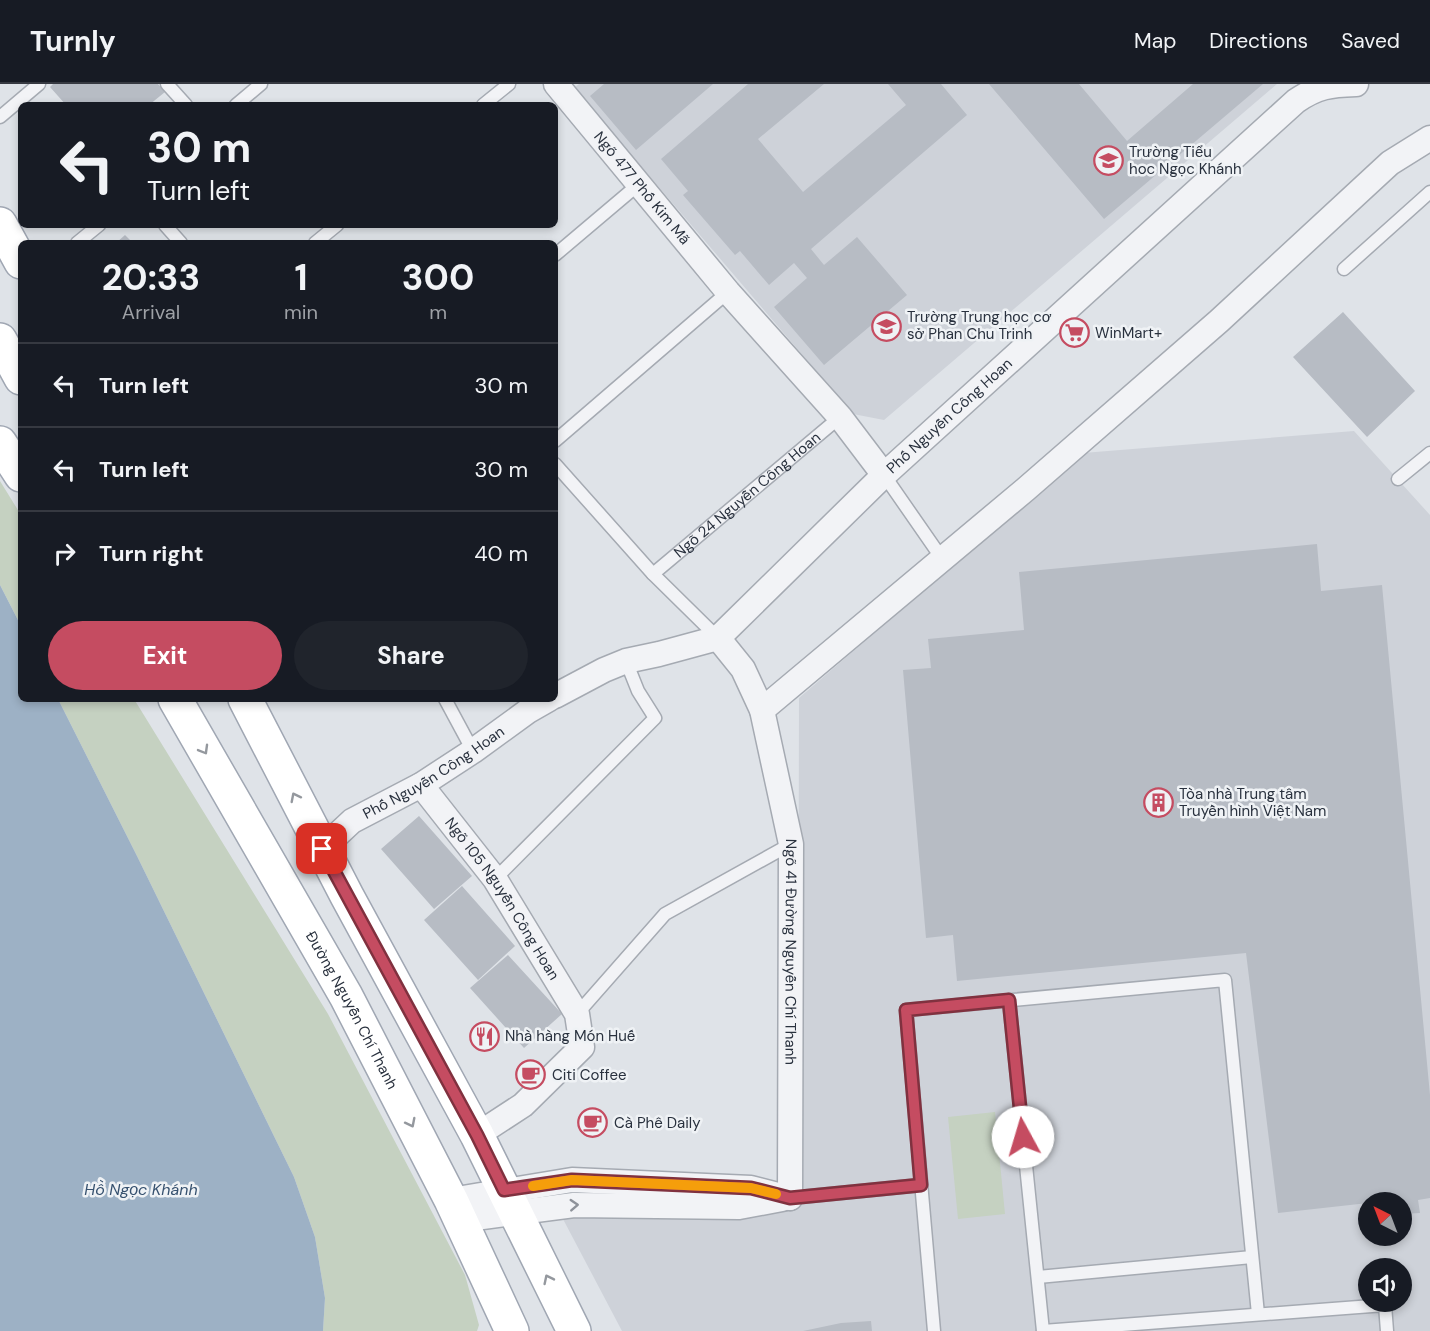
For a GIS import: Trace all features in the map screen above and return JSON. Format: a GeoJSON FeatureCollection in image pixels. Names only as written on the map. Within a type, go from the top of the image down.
{"type":"FeatureCollection","features":[{"type":"Feature","properties":{"kind":"main road"},"geometry":{"type":"LineString","coordinates":[[0,224],[18,257]]}},
{"type":"Feature","properties":{"kind":"main road"},"geometry":{"type":"LineString","coordinates":[[0,340],[18,373]]}},
{"type":"Feature","properties":{"kind":"main road"},"geometry":{"type":"LineString","coordinates":[[0,442],[18,471]]}},
{"type":"Feature","properties":{"kind":"main road","name":"Đường Nguyễn Chí Thanh"},"geometry":{"type":"LineString","coordinates":[[177,702],[346,996],[455,1210],[512,1331]]}},
{"type":"Feature","properties":{"kind":"main road"},"geometry":{"type":"LineString","coordinates":[[247,702],[322,849],[477,1135],[574,1331]]}},
{"type":"Feature","properties":{"kind":"street","name":"Ngõ 477 Phố Kim Mã"},"geometry":{"type":"LineString","coordinates":[[556,84],[728,292]]}},
{"type":"Feature","properties":{"kind":"street","name":"Phố Nguyễn Công Hoan"},"geometry":{"type":"LineString","coordinates":[[558,694],[626,661],[718,638],[884,475],[1296,101],[1311,91],[1327,85],[1356,84]]}},
{"type":"Feature","properties":{"kind":"street"},"geometry":{"type":"LineString","coordinates":[[762,710],[943,560],[1219,321],[1390,163],[1430,138]]}},
{"type":"Feature","properties":{"kind":"street"},"geometry":{"type":"LineString","coordinates":[[728,292],[840,417],[884,475]]}},
{"type":"Feature","properties":{"kind":"street","name":"Ngõ 41 Đường Nguyễn Chí Thanh"},"geometry":{"type":"LineString","coordinates":[[718,638],[744,669],[762,710],[791,844],[790,1198]]}},
{"type":"Feature","properties":{"kind":"street","name":"Phố Nguyễn Công Hoan"},"geometry":{"type":"LineString","coordinates":[[322,849],[352,821],[421,785],[544,702]]}},
{"type":"Feature","properties":{"kind":"street","name":"Ngõ 105 Nguyễn Công Hoan"},"geometry":{"type":"LineString","coordinates":[[421,785],[495,879],[577,1014]]}},
{"type":"Feature","properties":{"kind":"street"},"geometry":{"type":"LineString","coordinates":[[477,1135],[523,1105],[582,1047],[577,1014]]}},
{"type":"Feature","properties":{"kind":"street"},"geometry":{"type":"LineString","coordinates":[[455,1210],[510,1201],[574,1205],[739,1207],[790,1198]]}},
{"type":"Feature","properties":{"kind":"lane"},"geometry":{"type":"LineString","coordinates":[[0,117],[39,84]]}},
{"type":"Feature","properties":{"kind":"lane"},"geometry":{"type":"LineString","coordinates":[[167,84],[183,102]]}},
{"type":"Feature","properties":{"kind":"lane"},"geometry":{"type":"LineString","coordinates":[[240,102],[261,84]]}},
{"type":"Feature","properties":{"kind":"lane"},"geometry":{"type":"LineString","coordinates":[[487,102],[509,84]]}},
{"type":"Feature","properties":{"kind":"lane"},"geometry":{"type":"LineString","coordinates":[[558,252],[639,184]]}},
{"type":"Feature","properties":{"kind":"lane"},"geometry":{"type":"LineString","coordinates":[[1344,269],[1430,192]]}},
{"type":"Feature","properties":{"kind":"lane"},"geometry":{"type":"LineString","coordinates":[[81,240],[95,228]]}},
{"type":"Feature","properties":{"kind":"lane"},"geometry":{"type":"LineString","coordinates":[[168,228],[178,240]]}},
{"type":"Feature","properties":{"kind":"lane"},"geometry":{"type":"LineString","coordinates":[[319,240],[333,228]]}},
{"type":"Feature","properties":{"kind":"lane"},"geometry":{"type":"LineString","coordinates":[[558,438],[728,292]]}},
{"type":"Feature","properties":{"kind":"lane","name":"Ngõ 24 Nguyễn Công Hoan"},"geometry":{"type":"LineString","coordinates":[[653,574],[840,417]]}},
{"type":"Feature","properties":{"kind":"lane"},"geometry":{"type":"LineString","coordinates":[[1398,479],[1430,453]]}},
{"type":"Feature","properties":{"kind":"lane"},"geometry":{"type":"LineString","coordinates":[[558,467],[653,574],[718,638]]}},
{"type":"Feature","properties":{"kind":"lane"},"geometry":{"type":"LineString","coordinates":[[884,475],[943,560]]}},
{"type":"Feature","properties":{"kind":"lane"},"geometry":{"type":"LineString","coordinates":[[495,879],[655,718],[638,691],[626,661]]}},
{"type":"Feature","properties":{"kind":"lane"},"geometry":{"type":"LineString","coordinates":[[447,702],[473,751]]}},
{"type":"Feature","properties":{"kind":"lane"},"geometry":{"type":"LineString","coordinates":[[577,1014],[664,914],[791,844]]}},
{"type":"Feature","properties":{"kind":"lane"},"geometry":{"type":"LineString","coordinates":[[934,1331],[906,1010],[1225,980],[1258,1314]]}},
{"type":"Feature","properties":{"kind":"lane"},"geometry":{"type":"LineString","coordinates":[[1009,1000],[1043,1331],[1384,1305],[1387,1331]]}},
{"type":"Feature","properties":{"kind":"lane"},"geometry":{"type":"LineString","coordinates":[[790,1198],[921,1185]]}},
{"type":"Feature","properties":{"kind":"lane"},"geometry":{"type":"LineString","coordinates":[[1038,1277],[1252,1257]]}},
{"type":"Feature","properties":{"kind":"shaded area","name":"Trường Trung học cơ sở Phan Chu Trinh"},"geometry":{"type":"Polygon","coordinates":[[[579,84],[1277,84],[884,420],[853,414],[574,88],[579,84]]]}},
{"type":"Feature","properties":{"kind":"shaded area"},"geometry":{"type":"Polygon","coordinates":[[[1354,431],[1430,515],[1430,1331],[622,1331],[544,1183],[798,1188],[799,698],[1083,453],[1354,431]]]}},
{"type":"Feature","properties":{"kind":"green space"},"geometry":{"type":"Polygon","coordinates":[[[0,481],[18,510],[18,620],[0,585],[0,481]]]}},
{"type":"Feature","properties":{"kind":"green space"},"geometry":{"type":"Polygon","coordinates":[[[60,702],[136,702],[328,1014],[465,1275],[479,1325],[477,1331],[323,1331],[325,1298],[315,1237],[294,1177],[60,702]]]}},
{"type":"Feature","properties":{"kind":"green space"},"geometry":{"type":"Polygon","coordinates":[[[995,1112],[1005,1214],[958,1219],[948,1117],[995,1112]]]}},
{"type":"Feature","properties":{"kind":"water","name":"Hồ Ngọc Khánh"},"geometry":{"type":"Polygon","coordinates":[[[0,585],[18,620],[18,702],[60,702],[294,1177],[315,1237],[325,1298],[323,1331],[0,1331],[0,585]]]}},
{"type":"Feature","properties":{"kind":"building"},"geometry":{"type":"Polygon","coordinates":[[[53,84],[158,84],[165,92],[153,102],[63,102],[50,87],[53,84]]]}},
{"type":"Feature","properties":{"kind":"building"},"geometry":{"type":"Polygon","coordinates":[[[604,84],[713,84],[636,150],[590,96],[604,84]]]}},
{"type":"Feature","properties":{"kind":"building"},"geometry":{"type":"Polygon","coordinates":[[[748,84],[824,84],[758,139],[803,192],[906,105],[888,84],[941,84],[967,115],[811,249],[824,265],[857,237],[907,295],[824,365],[774,307],[807,278],[794,263],[769,285],[740,251],[735,255],[683,195],[688,191],[661,159],[748,84]]]}},
{"type":"Feature","properties":{"kind":"building","name":"Trường Tiểu hoc Ngọc Khánh"},"geometry":{"type":"Polygon","coordinates":[[[989,84],[1079,84],[1127,141],[1193,84],[1263,84],[1104,219],[989,84]]]}},
{"type":"Feature","properties":{"kind":"building"},"geometry":{"type":"Polygon","coordinates":[[[125,235],[130,240],[119,240],[125,235]]]}},
{"type":"Feature","properties":{"kind":"building"},"geometry":{"type":"Polygon","coordinates":[[[1343,312],[1415,391],[1367,437],[1293,357],[1343,312]]]}},
{"type":"Feature","properties":{"kind":"building","name":"Tòa nhà Trung tâm Truyền hình Việt Nam"},"geometry":{"type":"Polygon","coordinates":[[[1317,544],[1321,591],[1382,585],[1430,1095],[1430,1198],[1418,1200],[1420,1213],[1412,1213],[1412,1192],[1358,1192],[1358,1204],[1278,1213],[1246,953],[957,981],[953,935],[926,938],[903,670],[931,668],[928,639],[1024,630],[1019,572],[1317,544]]]}},
{"type":"Feature","properties":{"kind":"building"},"geometry":{"type":"Polygon","coordinates":[[[419,816],[472,876],[434,909],[381,849],[419,816]]]}},
{"type":"Feature","properties":{"kind":"building"},"geometry":{"type":"Polygon","coordinates":[[[462,886],[515,946],[478,980],[424,920],[462,886]]]}},
{"type":"Feature","properties":{"kind":"building"},"geometry":{"type":"Polygon","coordinates":[[[508,955],[562,1014],[524,1048],[470,988],[508,955]]]}},
{"type":"Feature","properties":{"kind":"building"},"geometry":{"type":"Polygon","coordinates":[[[871,1321],[872,1331],[803,1331],[841,1323],[871,1321]]]}},
{"type":"Feature","properties":{"kind":"slow traffic"},"geometry":{"type":"LineString","coordinates":[[533,1186],[572,1180],[751,1188],[776,1194]]}},
{"type":"Feature","properties":{"kind":"place","name":"Trường Tiểu hoc Ngọc Khánh"},"geometry":{"type":"Point","coordinates":[1108,161]}},
{"type":"Feature","properties":{"kind":"place","name":"Trường Trung học cơ sở Phan Chu Trinh"},"geometry":{"type":"Point","coordinates":[886,326]}},
{"type":"Feature","properties":{"kind":"place","name":"WinMart+"},"geometry":{"type":"Point","coordinates":[1074,333]}},
{"type":"Feature","properties":{"kind":"place","name":"Tòa nhà Trung tâm Truyền hình Việt Nam"},"geometry":{"type":"Point","coordinates":[1158,803]}},
{"type":"Feature","properties":{"kind":"place","name":"Nhà hàng Món Huế"},"geometry":{"type":"Point","coordinates":[484,1036]}},
{"type":"Feature","properties":{"kind":"place","name":"Citi Coffee"},"geometry":{"type":"Point","coordinates":[531,1075]}},
{"type":"Feature","properties":{"kind":"place","name":"Cà Phê Daily"},"geometry":{"type":"Point","coordinates":[593,1123]}},
{"type":"Feature","properties":{"kind":"route"},"geometry":{"type":"LineString","coordinates":[[322,849],[477,1135],[504,1190],[572,1180],[751,1188],[790,1198],[921,1185],[906,1010],[1009,1000],[1023,1137]]}}]}
